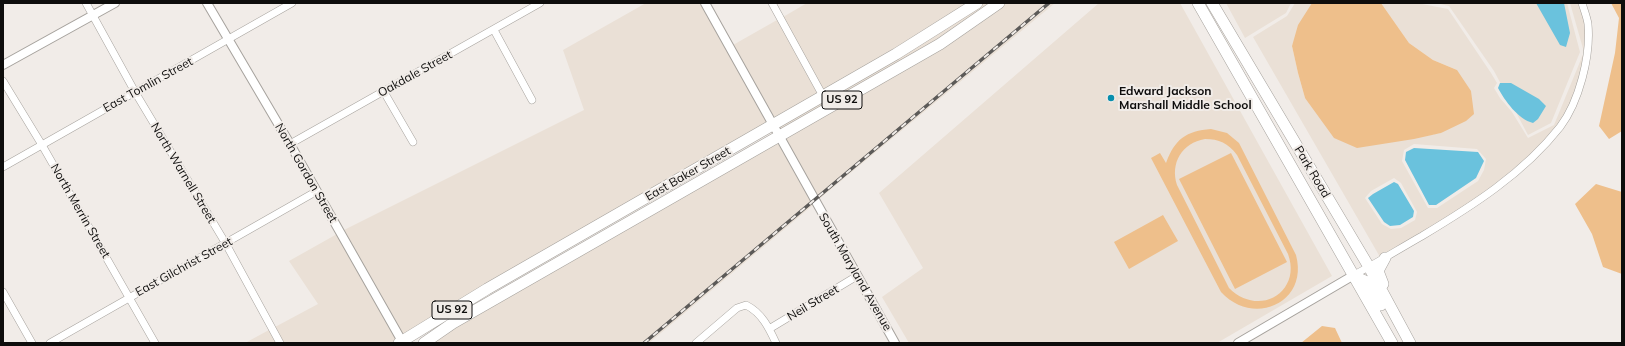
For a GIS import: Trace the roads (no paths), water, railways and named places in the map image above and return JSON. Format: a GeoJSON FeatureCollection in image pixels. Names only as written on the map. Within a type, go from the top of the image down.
{"type":"FeatureCollection","features":[{"type":"Feature","properties":{"kind":"main road","name":"East Baker Street"},"geometry":{"type":"LineString","coordinates":[[402,342],[487,289],[926,36],[977,3]]}},
{"type":"Feature","properties":{"kind":"main road","name":"East Baker Street"},"geometry":{"type":"LineString","coordinates":[[424,343],[454,324],[940,44],[999,3]]}},
{"type":"Feature","properties":{"kind":"main road","name":"Park Road"},"geometry":{"type":"LineString","coordinates":[[1198,3],[1392,343]]}},
{"type":"Feature","properties":{"kind":"main road","name":"Park Road"},"geometry":{"type":"LineString","coordinates":[[1212,3],[1369,267],[1410,343]]}},
{"type":"Feature","properties":{"kind":"main road"},"geometry":{"type":"LineString","coordinates":[[1298,177],[1307,184],[1326,213],[1349,256],[1369,267]]}},
{"type":"Feature","properties":{"kind":"main road"},"geometry":{"type":"LineString","coordinates":[[1385,258],[1378,271],[1382,282],[1413,343]]}},
{"type":"Feature","properties":{"kind":"main road"},"geometry":{"type":"LineString","coordinates":[[1354,275],[1365,281],[1372,290],[1406,343]]}},
{"type":"Feature","properties":{"kind":"street","name":"North Warnell Street"},"geometry":{"type":"LineString","coordinates":[[86,3],[135,92],[226,244],[280,343]]}},
{"type":"Feature","properties":{"kind":"street"},"geometry":{"type":"LineString","coordinates":[[3,65],[115,3]]}},
{"type":"Feature","properties":{"kind":"street","name":"North Gordon Street"},"geometry":{"type":"LineString","coordinates":[[207,3],[290,144],[402,342]]}},
{"type":"Feature","properties":{"kind":"street","name":"East Tomlin Street"},"geometry":{"type":"LineString","coordinates":[[3,167],[292,3]]}},
{"type":"Feature","properties":{"kind":"street","name":"Oakdale Street"},"geometry":{"type":"LineString","coordinates":[[290,144],[540,3]]}},
{"type":"Feature","properties":{"kind":"street","name":"South Maryland Avenue"},"geometry":{"type":"LineString","coordinates":[[705,3],[774,124],[778,137],[895,343]]}},
{"type":"Feature","properties":{"kind":"street"},"geometry":{"type":"LineString","coordinates":[[772,3],[823,96]]}},
{"type":"Feature","properties":{"kind":"street"},"geometry":{"type":"LineString","coordinates":[[1238,343],[1460,213],[1495,189],[1536,154],[1560,127],[1572,107],[1581,82],[1587,54],[1588,24],[1582,3]]}},
{"type":"Feature","properties":{"kind":"street"},"geometry":{"type":"LineString","coordinates":[[494,30],[532,100]]}},
{"type":"Feature","properties":{"kind":"street","name":"North Merrin Street"},"geometry":{"type":"LineString","coordinates":[[3,81],[42,145],[155,343]]}},
{"type":"Feature","properties":{"kind":"street"},"geometry":{"type":"LineString","coordinates":[[384,92],[413,142]]}},
{"type":"Feature","properties":{"kind":"street"},"geometry":{"type":"LineString","coordinates":[[683,176],[690,188]]}},
{"type":"Feature","properties":{"kind":"street","name":"East Gilchrist Street"},"geometry":{"type":"LineString","coordinates":[[50,343],[317,191]]}},
{"type":"Feature","properties":{"kind":"street"},"geometry":{"type":"LineString","coordinates":[[578,237],[584,249]]}},
{"type":"Feature","properties":{"kind":"street","name":"Neil Street"},"geometry":{"type":"LineString","coordinates":[[769,329],[857,276]]}},
{"type":"Feature","properties":{"kind":"street"},"geometry":{"type":"LineString","coordinates":[[487,289],[494,301]]}},
{"type":"Feature","properties":{"kind":"street"},"geometry":{"type":"LineString","coordinates":[[3,292],[32,343]]}},
{"type":"Feature","properties":{"kind":"street"},"geometry":{"type":"LineString","coordinates":[[696,343],[737,308],[746,305],[756,310],[769,329],[776,343]]}},
{"type":"Feature","properties":{"kind":"water"},"geometry":{"type":"Polygon","coordinates":[[[1536,3],[1564,3],[1570,33],[1566,47],[1560,45],[1536,3]]]}},
{"type":"Feature","properties":{"kind":"water"},"geometry":{"type":"Polygon","coordinates":[[[1500,83],[1511,83],[1539,99],[1546,106],[1538,119],[1533,123],[1517,114],[1508,104],[1498,88],[1500,83]]]}},
{"type":"Feature","properties":{"kind":"water"},"geometry":{"type":"Polygon","coordinates":[[[1414,148],[1478,152],[1484,161],[1476,178],[1436,205],[1429,205],[1405,160],[1406,152],[1414,148]]]}},
{"type":"Feature","properties":{"kind":"water"},"geometry":{"type":"Polygon","coordinates":[[[1394,182],[1398,184],[1414,211],[1413,217],[1400,225],[1390,226],[1384,222],[1368,198],[1394,182]]]}},
{"type":"Feature","properties":{"kind":"railway"},"geometry":{"type":"LineString","coordinates":[[644,343],[1049,3]]}},
{"type":"Feature","properties":{"kind":"place","name":"Edward Jackson Marshall Middle School"},"geometry":{"type":"Point","coordinates":[1111,98]}}]}
